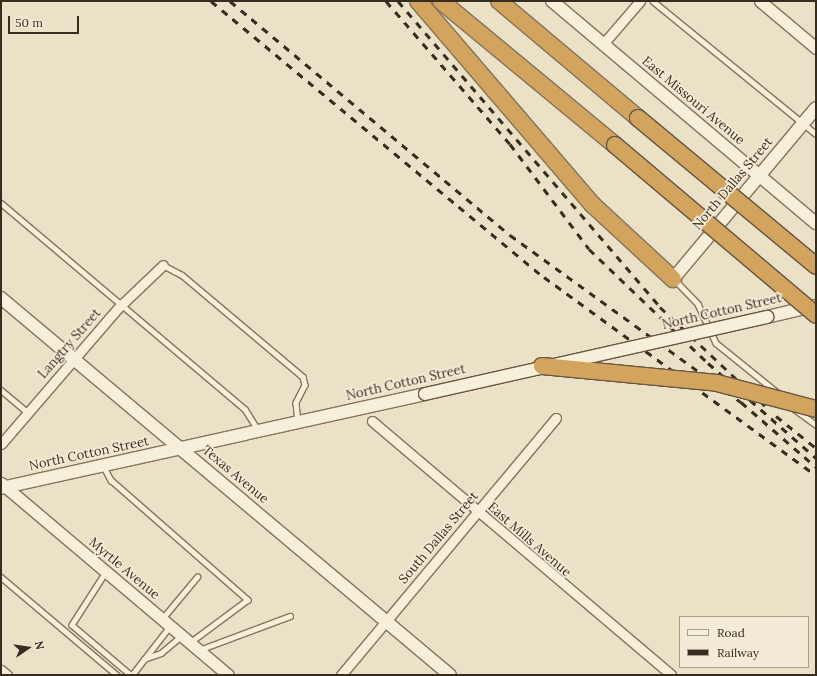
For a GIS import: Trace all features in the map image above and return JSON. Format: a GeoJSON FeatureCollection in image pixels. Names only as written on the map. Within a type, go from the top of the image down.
{"type":"FeatureCollection","features":[{"type":"Feature","properties":{"kind":"highway"},"geometry":{"type":"LineString","coordinates":[[418,1],[594,205],[673,279]]}},
{"type":"Feature","properties":{"kind":"highway"},"geometry":{"type":"LineString","coordinates":[[442,1],[816,315]]}},
{"type":"Feature","properties":{"kind":"highway"},"geometry":{"type":"LineString","coordinates":[[499,1],[816,266]]}},
{"type":"Feature","properties":{"kind":"highway"},"geometry":{"type":"LineString","coordinates":[[542,366],[717,383],[816,409]]}},
{"type":"Feature","properties":{"kind":"main road","name":"East Missouri Avenue"},"geometry":{"type":"LineString","coordinates":[[552,1],[816,224]]}},
{"type":"Feature","properties":{"kind":"main road","name":"North Dallas Street"},"geometry":{"type":"LineString","coordinates":[[673,279],[758,175],[816,108]]}},
{"type":"Feature","properties":{"kind":"main road","name":"Texas Avenue"},"geometry":{"type":"LineString","coordinates":[[1,298],[450,675]]}},
{"type":"Feature","properties":{"kind":"main road","name":"North Cotton Street"},"geometry":{"type":"LineString","coordinates":[[2,486],[180,449],[542,366],[816,306]]}},
{"type":"Feature","properties":{"kind":"street"},"geometry":{"type":"LineString","coordinates":[[603,44],[640,1]]}},
{"type":"Feature","properties":{"kind":"street"},"geometry":{"type":"LineString","coordinates":[[760,1],[816,48]]}},
{"type":"Feature","properties":{"kind":"street","name":"Langtry Street"},"geometry":{"type":"LineString","coordinates":[[1,444],[124,303],[163,265]]}},
{"type":"Feature","properties":{"kind":"street","name":"South Dallas Street"},"geometry":{"type":"LineString","coordinates":[[340,675],[478,513],[556,418]]}},
{"type":"Feature","properties":{"kind":"street","name":"East Mills Avenue"},"geometry":{"type":"LineString","coordinates":[[372,421],[478,513],[671,675]]}},
{"type":"Feature","properties":{"kind":"street","name":"Myrtle Avenue"},"geometry":{"type":"LineString","coordinates":[[2,486],[228,675]]}},
{"type":"Feature","properties":{"kind":"street"},"geometry":{"type":"LineString","coordinates":[[1,670],[7,675]]}},
{"type":"Feature","properties":{"kind":"lane"},"geometry":{"type":"LineString","coordinates":[[653,1],[816,134]]}},
{"type":"Feature","properties":{"kind":"lane"},"geometry":{"type":"LineString","coordinates":[[1,204],[124,303],[245,409],[258,430]]}},
{"type":"Feature","properties":{"kind":"lane"},"geometry":{"type":"LineString","coordinates":[[163,265],[182,275],[303,377],[305,385],[296,403],[298,421]]}},
{"type":"Feature","properties":{"kind":"lane"},"geometry":{"type":"LineString","coordinates":[[673,279],[698,304],[716,343],[816,425]]}},
{"type":"Feature","properties":{"kind":"lane"},"geometry":{"type":"LineString","coordinates":[[1,390],[28,413]]}},
{"type":"Feature","properties":{"kind":"lane"},"geometry":{"type":"LineString","coordinates":[[103,466],[111,480],[248,600],[190,643]]}},
{"type":"Feature","properties":{"kind":"lane"},"geometry":{"type":"LineString","coordinates":[[106,572],[72,625],[132,675],[197,577]]}},
{"type":"Feature","properties":{"kind":"lane"},"geometry":{"type":"LineString","coordinates":[[1,577],[117,675]]}},
{"type":"Feature","properties":{"kind":"lane"},"geometry":{"type":"LineString","coordinates":[[144,659],[190,643],[290,616]]}},
{"type":"Feature","properties":{"kind":"railway"},"geometry":{"type":"LineString","coordinates":[[211,1],[544,277],[816,475]]}},
{"type":"Feature","properties":{"kind":"railway"},"geometry":{"type":"LineString","coordinates":[[230,1],[510,235],[741,402],[816,467]]}},
{"type":"Feature","properties":{"kind":"railway"},"geometry":{"type":"LineString","coordinates":[[386,1],[510,144],[589,249],[708,363],[816,458]]}},
{"type":"Feature","properties":{"kind":"railway"},"geometry":{"type":"LineString","coordinates":[[398,1],[660,307],[765,406]]}},
{"type":"Feature","properties":{"kind":"railway"},"geometry":{"type":"LineString","coordinates":[[776,416],[816,448]]}}]}
